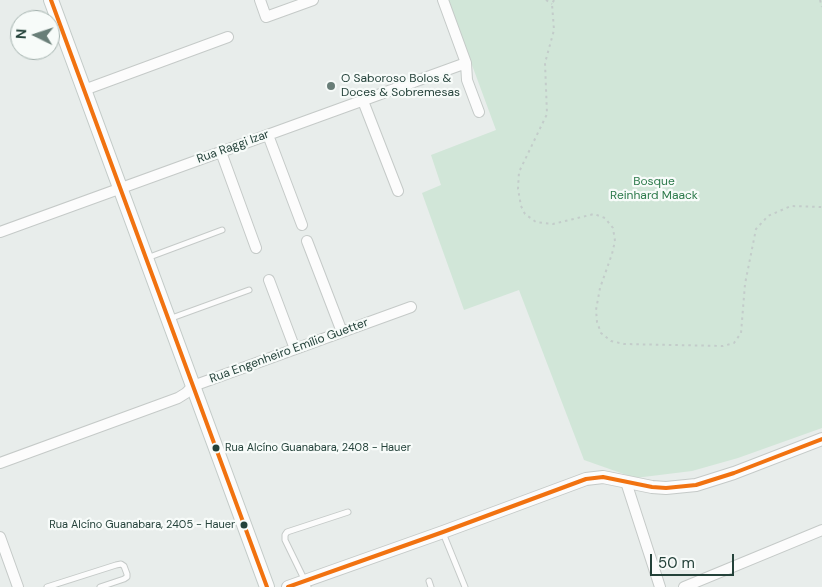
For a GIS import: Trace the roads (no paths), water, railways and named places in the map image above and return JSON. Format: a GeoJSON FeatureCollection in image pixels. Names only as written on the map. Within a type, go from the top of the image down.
{"type":"FeatureCollection","features":[{"type":"Feature","properties":{"kind":"main road"},"geometry":{"type":"LineString","coordinates":[[51,0],[267,587]]}},
{"type":"Feature","properties":{"kind":"street"},"geometry":{"type":"LineString","coordinates":[[260,0],[266,17],[312,0]]}},
{"type":"Feature","properties":{"kind":"street"},"geometry":{"type":"LineString","coordinates":[[443,0],[466,63],[467,80],[479,112]]}},
{"type":"Feature","properties":{"kind":"street"},"geometry":{"type":"LineString","coordinates":[[84,90],[228,37]]}},
{"type":"Feature","properties":{"kind":"street","name":"Rua Raggi Izar"},"geometry":{"type":"LineString","coordinates":[[0,232],[466,63]]}},
{"type":"Feature","properties":{"kind":"street"},"geometry":{"type":"LineString","coordinates":[[362,101],[398,191]]}},
{"type":"Feature","properties":{"kind":"street"},"geometry":{"type":"LineString","coordinates":[[268,135],[302,225]]}},
{"type":"Feature","properties":{"kind":"street"},"geometry":{"type":"LineString","coordinates":[[222,152],[256,248]]}},
{"type":"Feature","properties":{"kind":"street"},"geometry":{"type":"LineString","coordinates":[[307,241],[342,332]]}},
{"type":"Feature","properties":{"kind":"street"},"geometry":{"type":"LineString","coordinates":[[269,280],[295,349]]}},
{"type":"Feature","properties":{"kind":"street","name":"Rua Engenheiro Emílio Guetter"},"geometry":{"type":"LineString","coordinates":[[0,463],[178,398],[193,386],[411,307]]}},
{"type":"Feature","properties":{"kind":"street"},"geometry":{"type":"LineString","coordinates":[[288,587],[307,584],[586,479],[603,477],[666,488],[696,485],[822,439]]}},
{"type":"Feature","properties":{"kind":"street"},"geometry":{"type":"LineString","coordinates":[[626,482],[660,587]]}},
{"type":"Feature","properties":{"kind":"street"},"geometry":{"type":"LineString","coordinates":[[684,587],[822,530]]}},
{"type":"Feature","properties":{"kind":"street"},"geometry":{"type":"LineString","coordinates":[[0,537],[18,587]]}},
{"type":"Feature","properties":{"kind":"lane"},"geometry":{"type":"LineString","coordinates":[[146,258],[222,230]]}},
{"type":"Feature","properties":{"kind":"lane"},"geometry":{"type":"LineString","coordinates":[[169,319],[249,290]]}},
{"type":"Feature","properties":{"kind":"lane"},"geometry":{"type":"LineString","coordinates":[[307,584],[285,540],[287,532],[348,512]]}},
{"type":"Feature","properties":{"kind":"lane"},"geometry":{"type":"LineString","coordinates":[[443,532],[465,587]]}},
{"type":"Feature","properties":{"kind":"lane"},"geometry":{"type":"LineString","coordinates":[[48,587],[116,564],[124,566],[127,577],[100,587]]}},
{"type":"Feature","properties":{"kind":"place","name":"O Saboroso Bolos & Doces & Sobremesas"},"geometry":{"type":"Point","coordinates":[331,86]}},
{"type":"Feature","properties":{"kind":"place","name":"Rua Alcíno Guanabara, 2408 - Hauer"},"geometry":{"type":"Point","coordinates":[216,448]}},
{"type":"Feature","properties":{"kind":"place","name":"Rua Alcíno Guanabara, 2405 - Hauer"},"geometry":{"type":"Point","coordinates":[244,525]}},
{"type":"Feature","properties":{"kind":"park label","name":"Bosque Reinhard Maack"},"geometry":{"type":"Point","coordinates":[654,189]}}]}
